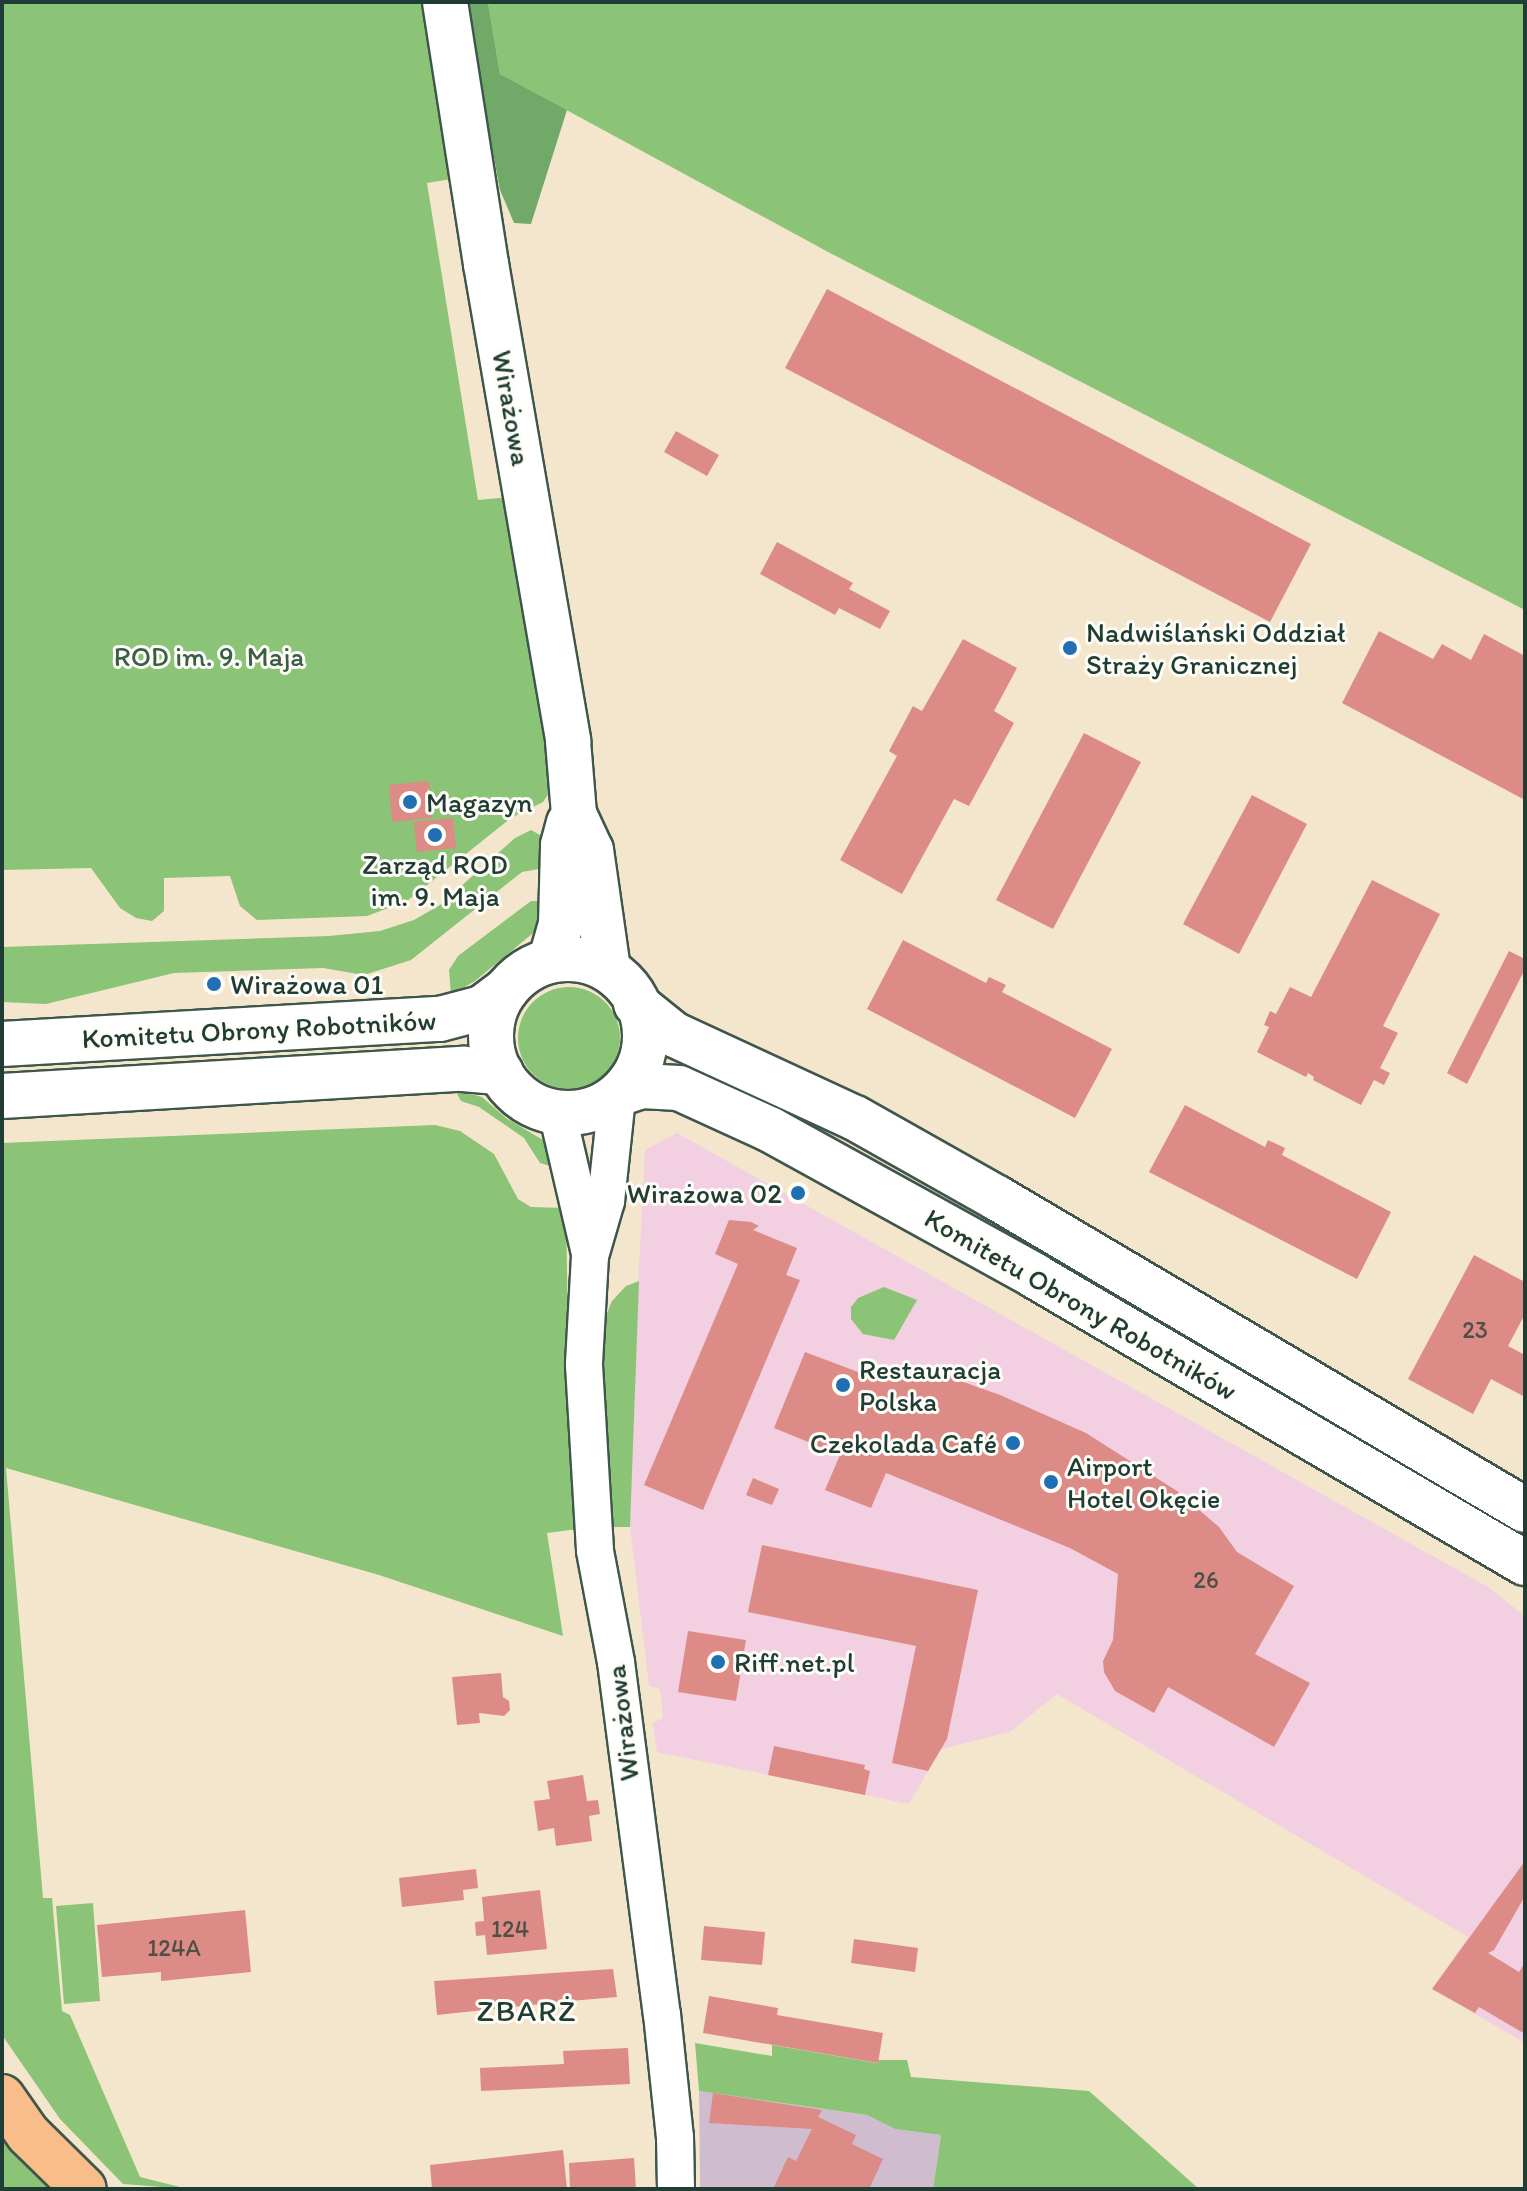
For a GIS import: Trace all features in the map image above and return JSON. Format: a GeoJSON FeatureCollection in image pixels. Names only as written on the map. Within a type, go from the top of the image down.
{"type":"FeatureCollection","features":[{"type":"Feature","properties":{"kind":"highway"},"geometry":{"type":"LineString","coordinates":[[2,2097],[28,2134],[84,2189]]}},
{"type":"Feature","properties":{"kind":"street","name":"Wirażowa"},"geometry":{"type":"LineString","coordinates":[[445,2],[568,741],[574,814],[591,850],[608,969]]}},
{"type":"Feature","properties":{"kind":"street","name":"Wirażowa"},"geometry":{"type":"LineString","coordinates":[[551,959],[561,924],[565,830],[574,814]]}},
{"type":"Feature","properties":{"kind":"street"},"geometry":{"type":"LineString","coordinates":[[551,959],[584,960],[608,969],[629,989],[642,1021],[640,1057],[620,1095],[599,1109],[576,1116],[558,1116],[530,1106],[501,1072],[493,1052],[492,1031],[507,989],[522,973],[551,959]]}},
{"type":"Feature","properties":{"kind":"street","name":"Komitetu Obrony Robotników"},"geometry":{"type":"LineString","coordinates":[[8,1044],[440,1019],[482,1008],[507,989]]}},
{"type":"Feature","properties":{"kind":"street","name":"Komitetu Obrony Robotników"},"geometry":{"type":"LineString","coordinates":[[636,1004],[673,1034],[855,1118],[997,1198],[1525,1510]]}},
{"type":"Feature","properties":{"kind":"street","name":"Komitetu Obrony Robotników"},"geometry":{"type":"LineString","coordinates":[[10,1095],[463,1069],[501,1072]]}},
{"type":"Feature","properties":{"kind":"street","name":"Komitetu Obrony Robotników"},"geometry":{"type":"LineString","coordinates":[[620,1095],[641,1086],[679,1088],[771,1130],[1009,1261],[1525,1563]]}},
{"type":"Feature","properties":{"kind":"street","name":"Wirażowa"},"geometry":{"type":"LineString","coordinates":[[620,1095],[606,1201],[590,1256],[584,1365],[595,1551],[616,1662],[662,2014],[675,2137],[676,2189]]}},
{"type":"Feature","properties":{"kind":"street","name":"Wirażowa"},"geometry":{"type":"LineString","coordinates":[[558,1116],[590,1256]]}},
{"type":"Feature","properties":{"kind":"shaded area"},"geometry":{"type":"Polygon","coordinates":[[[677,1133],[1488,1587],[1525,1616],[1525,2043],[1432,1989],[1468,1937],[1057,1694],[1010,1732],[941,1749],[909,1804],[657,1752],[653,1723],[663,1718],[660,1689],[649,1685],[630,1527],[634,1367],[645,1150],[677,1133]]]}},
{"type":"Feature","properties":{"kind":"shaded area"},"geometry":{"type":"Polygon","coordinates":[[[699,2091],[867,2115],[895,2129],[941,2135],[933,2189],[700,2189],[699,2091]]]}},
{"type":"Feature","properties":{"kind":"green space","name":"ROD im. 9. Maja"},"geometry":{"type":"Polygon","coordinates":[[[2,2],[423,2],[452,179],[427,183],[478,500],[511,497],[551,790],[543,802],[511,818],[407,901],[367,916],[257,920],[240,906],[230,876],[164,878],[164,911],[152,921],[136,918],[120,908],[91,868],[2,870],[2,2]]]}},
{"type":"Feature","properties":{"kind":"green space"},"geometry":{"type":"Polygon","coordinates":[[[465,2],[488,2],[500,74],[567,110],[531,224],[514,223],[500,190],[465,2]]]}},
{"type":"Feature","properties":{"kind":"green space"},"geometry":{"type":"Polygon","coordinates":[[[488,2],[1525,2],[1525,610],[830,253],[500,74],[488,2]]]}},
{"type":"Feature","properties":{"kind":"green space"},"geometry":{"type":"Polygon","coordinates":[[[531,830],[551,841],[550,867],[522,872],[411,960],[364,975],[323,968],[174,973],[46,1004],[2,1002],[2,947],[329,936],[380,931],[414,920],[440,905],[515,838],[531,830]]]}},
{"type":"Feature","properties":{"kind":"green space"},"geometry":{"type":"Polygon","coordinates":[[[531,901],[550,901],[538,929],[475,981],[451,995],[449,970],[458,956],[531,901]]]}},
{"type":"Feature","properties":{"kind":"green space"},"geometry":{"type":"Polygon","coordinates":[[[569,987],[588,991],[605,1002],[616,1019],[620,1038],[616,1057],[605,1074],[588,1085],[569,1089],[550,1085],[533,1074],[522,1057],[518,1038],[522,1019],[533,1002],[550,991],[569,987]]]}},
{"type":"Feature","properties":{"kind":"green space"},"geometry":{"type":"Polygon","coordinates":[[[455,1090],[482,1097],[506,1118],[543,1140],[554,1150],[557,1168],[540,1163],[524,1138],[479,1107],[461,1101],[455,1090]]]}},
{"type":"Feature","properties":{"kind":"green space"},"geometry":{"type":"Polygon","coordinates":[[[435,1125],[460,1131],[494,1154],[518,1199],[531,1207],[566,1208],[569,1404],[578,1529],[547,1533],[563,1636],[379,1575],[6,1468],[43,1898],[52,1898],[62,2011],[70,2015],[140,2177],[188,2189],[123,2184],[60,2119],[2,2035],[2,1143],[435,1125]]]}},
{"type":"Feature","properties":{"kind":"green space"},"geometry":{"type":"Polygon","coordinates":[[[639,1281],[630,1527],[608,1527],[601,1371],[605,1318],[612,1301],[626,1286],[639,1281]]]}},
{"type":"Feature","properties":{"kind":"green space"},"geometry":{"type":"Polygon","coordinates":[[[884,1287],[917,1300],[894,1340],[863,1334],[851,1319],[851,1307],[858,1298],[884,1287]]]}},
{"type":"Feature","properties":{"kind":"green space"},"geometry":{"type":"Polygon","coordinates":[[[93,1903],[100,2001],[64,2004],[56,1906],[93,1903]]]}},
{"type":"Feature","properties":{"kind":"green space"},"geometry":{"type":"Polygon","coordinates":[[[695,2043],[772,2056],[772,2045],[877,2063],[878,2060],[907,2060],[911,2077],[1089,2091],[1199,2189],[933,2189],[941,2135],[895,2129],[867,2115],[699,2091],[695,2043]]]}},
{"type":"Feature","properties":{"kind":"green space"},"geometry":{"type":"Polygon","coordinates":[[[2,2130],[56,2189],[2,2189],[2,2130]]]}},
{"type":"Feature","properties":{"kind":"building"},"geometry":{"type":"Polygon","coordinates":[[[827,289],[1311,544],[1270,622],[785,368],[827,289]]]}},
{"type":"Feature","properties":{"kind":"building"},"geometry":{"type":"Polygon","coordinates":[[[676,431],[719,455],[707,476],[664,452],[676,431]]]}},
{"type":"Feature","properties":{"kind":"building"},"geometry":{"type":"Polygon","coordinates":[[[777,542],[853,583],[849,589],[890,611],[880,629],[839,608],[835,615],[760,574],[777,542]]]}},
{"type":"Feature","properties":{"kind":"building"},"geometry":{"type":"Polygon","coordinates":[[[1379,631],[1433,659],[1442,644],[1471,660],[1484,634],[1525,656],[1525,800],[1342,703],[1379,631]]]}},
{"type":"Feature","properties":{"kind":"building"},"geometry":{"type":"Polygon","coordinates":[[[963,639],[1017,668],[994,711],[1014,723],[969,806],[954,799],[902,894],[840,860],[897,756],[889,751],[913,706],[922,711],[963,639]]]}},
{"type":"Feature","properties":{"kind":"building"},"geometry":{"type":"Polygon","coordinates":[[[1084,733],[1141,762],[1053,929],[996,900],[1084,733]]]}},
{"type":"Feature","properties":{"kind":"building","name":"Magazyn"},"geometry":{"type":"Polygon","coordinates":[[[429,781],[432,818],[392,822],[389,785],[429,781]]]}},
{"type":"Feature","properties":{"kind":"building"},"geometry":{"type":"Polygon","coordinates":[[[1252,795],[1307,824],[1239,954],[1183,924],[1252,795]]]}},
{"type":"Feature","properties":{"kind":"building","name":"Zarząd ROD im. 9. Maja"},"geometry":{"type":"Polygon","coordinates":[[[453,818],[456,848],[417,852],[414,822],[453,818]]]}},
{"type":"Feature","properties":{"kind":"building"},"geometry":{"type":"Polygon","coordinates":[[[1372,880],[1440,914],[1383,1026],[1398,1033],[1380,1068],[1390,1073],[1384,1085],[1374,1080],[1361,1105],[1313,1080],[1314,1077],[1308,1073],[1306,1077],[1257,1052],[1269,1027],[1264,1025],[1270,1011],[1276,1014],[1290,987],[1311,997],[1372,880]]]}},
{"type":"Feature","properties":{"kind":"building"},"geometry":{"type":"Polygon","coordinates":[[[903,940],[986,983],[989,977],[1006,985],[1002,992],[1112,1049],[1075,1118],[867,1009],[903,940]]]}},
{"type":"Feature","properties":{"kind":"building"},"geometry":{"type":"Polygon","coordinates":[[[1509,951],[1525,959],[1525,969],[1467,1084],[1447,1073],[1509,951]]]}},
{"type":"Feature","properties":{"kind":"building"},"geometry":{"type":"Polygon","coordinates":[[[1185,1105],[1265,1147],[1268,1140],[1285,1148],[1282,1155],[1391,1212],[1357,1279],[1149,1172],[1185,1105]]]}},
{"type":"Feature","properties":{"kind":"building"},"geometry":{"type":"Polygon","coordinates":[[[729,1220],[751,1222],[759,1226],[753,1230],[797,1248],[786,1275],[800,1280],[703,1510],[644,1485],[738,1264],[715,1254],[729,1220]]]}},
{"type":"Feature","properties":{"kind":"building"},"geometry":{"type":"Polygon","coordinates":[[[1474,1255],[1525,1282],[1525,1314],[1508,1346],[1525,1355],[1525,1397],[1491,1379],[1473,1414],[1408,1379],[1474,1255]]]}},
{"type":"Feature","properties":{"kind":"building"},"geometry":{"type":"Polygon","coordinates":[[[805,1352],[866,1375],[886,1370],[938,1382],[941,1374],[1000,1395],[1086,1433],[1177,1491],[1219,1527],[1237,1552],[1294,1586],[1255,1654],[1310,1683],[1274,1747],[1168,1687],[1154,1713],[1115,1691],[1104,1672],[1103,1661],[1113,1640],[1118,1574],[1070,1548],[886,1473],[871,1508],[825,1490],[840,1455],[774,1428],[805,1352]]]}},
{"type":"Feature","properties":{"kind":"building"},"geometry":{"type":"Polygon","coordinates":[[[753,1478],[779,1489],[772,1505],[746,1495],[753,1478]]]}},
{"type":"Feature","properties":{"kind":"building"},"geometry":{"type":"Polygon","coordinates":[[[762,1545],[978,1590],[947,1739],[928,1771],[892,1763],[916,1646],[748,1612],[762,1545]]]}},
{"type":"Feature","properties":{"kind":"building"},"geometry":{"type":"Polygon","coordinates":[[[688,1631],[746,1640],[736,1701],[678,1692],[688,1631]]]}},
{"type":"Feature","properties":{"kind":"building"},"geometry":{"type":"Polygon","coordinates":[[[501,1673],[503,1697],[509,1701],[510,1710],[504,1716],[479,1713],[480,1723],[457,1725],[452,1677],[501,1673]]]}},
{"type":"Feature","properties":{"kind":"building"},"geometry":{"type":"Polygon","coordinates":[[[774,1746],[865,1765],[864,1769],[870,1771],[865,1795],[768,1775],[774,1746]]]}},
{"type":"Feature","properties":{"kind":"building"},"geometry":{"type":"Polygon","coordinates":[[[583,1775],[587,1801],[598,1800],[600,1814],[589,1816],[592,1841],[556,1846],[554,1828],[538,1831],[534,1801],[550,1799],[547,1781],[583,1775]]]}},
{"type":"Feature","properties":{"kind":"building"},"geometry":{"type":"Polygon","coordinates":[[[1525,1861],[1525,1896],[1494,1950],[1488,1953],[1519,1972],[1525,1962],[1525,2034],[1479,2007],[1475,2013],[1432,1989],[1525,1861]]]}},
{"type":"Feature","properties":{"kind":"building"},"geometry":{"type":"Polygon","coordinates":[[[476,1869],[478,1888],[463,1890],[464,1900],[402,1907],[399,1878],[476,1869]]]}},
{"type":"Feature","properties":{"kind":"building"},"geometry":{"type":"Polygon","coordinates":[[[540,1890],[547,1949],[487,1955],[485,1935],[476,1936],[475,1922],[484,1921],[482,1897],[540,1890]]]}},
{"type":"Feature","properties":{"kind":"building"},"geometry":{"type":"Polygon","coordinates":[[[245,1910],[251,1972],[161,1981],[161,1972],[102,1977],[97,1925],[245,1910]]]}},
{"type":"Feature","properties":{"kind":"building"},"geometry":{"type":"Polygon","coordinates":[[[704,1926],[765,1932],[762,1965],[701,1960],[704,1926]]]}},
{"type":"Feature","properties":{"kind":"building"},"geometry":{"type":"Polygon","coordinates":[[[854,1939],[918,1948],[915,1972],[851,1963],[854,1939]]]}},
{"type":"Feature","properties":{"kind":"building"},"geometry":{"type":"Polygon","coordinates":[[[613,1969],[617,1997],[570,2001],[570,2008],[562,2009],[561,2002],[437,2015],[434,1981],[613,1969]]]}},
{"type":"Feature","properties":{"kind":"building"},"geometry":{"type":"Polygon","coordinates":[[[709,1996],[778,2008],[777,2015],[883,2033],[878,2063],[703,2033],[709,1996]]]}},
{"type":"Feature","properties":{"kind":"building"},"geometry":{"type":"Polygon","coordinates":[[[628,2048],[630,2084],[481,2091],[480,2068],[564,2064],[563,2051],[628,2048]]]}},
{"type":"Feature","properties":{"kind":"building"},"geometry":{"type":"Polygon","coordinates":[[[713,2093],[822,2110],[818,2117],[856,2135],[852,2144],[883,2159],[869,2189],[773,2189],[788,2157],[796,2161],[812,2129],[709,2123],[713,2093]]]}},
{"type":"Feature","properties":{"kind":"building"},"geometry":{"type":"Polygon","coordinates":[[[563,2150],[567,2189],[432,2189],[430,2165],[563,2150]]]}},
{"type":"Feature","properties":{"kind":"building"},"geometry":{"type":"Polygon","coordinates":[[[634,2158],[636,2189],[570,2189],[569,2163],[634,2158]]]}},
{"type":"Feature","properties":{"kind":"place","name":"Nadwiślański Oddział Straży Granicznej"},"geometry":{"type":"Point","coordinates":[1070,648]}},
{"type":"Feature","properties":{"kind":"place","name":"Magazyn"},"geometry":{"type":"Point","coordinates":[410,802]}},
{"type":"Feature","properties":{"kind":"place","name":"Zarząd ROD im. 9. Maja"},"geometry":{"type":"Point","coordinates":[435,835]}},
{"type":"Feature","properties":{"kind":"place","name":"Wirażowa 01"},"geometry":{"type":"Point","coordinates":[214,984]}},
{"type":"Feature","properties":{"kind":"place","name":"Wirażowa 02"},"geometry":{"type":"Point","coordinates":[798,1193]}},
{"type":"Feature","properties":{"kind":"place","name":"Restauracja Polska"},"geometry":{"type":"Point","coordinates":[843,1385]}},
{"type":"Feature","properties":{"kind":"place","name":"Czekolada Café"},"geometry":{"type":"Point","coordinates":[1013,1443]}},
{"type":"Feature","properties":{"kind":"place","name":"Airport Hotel Okęcie"},"geometry":{"type":"Point","coordinates":[1051,1482]}},
{"type":"Feature","properties":{"kind":"place","name":"Riff.net.pl"},"geometry":{"type":"Point","coordinates":[718,1662]}},
{"type":"Feature","properties":{"kind":"district","name":"ZBARŻ"},"geometry":{"type":"Point","coordinates":[527,2011]}}]}
